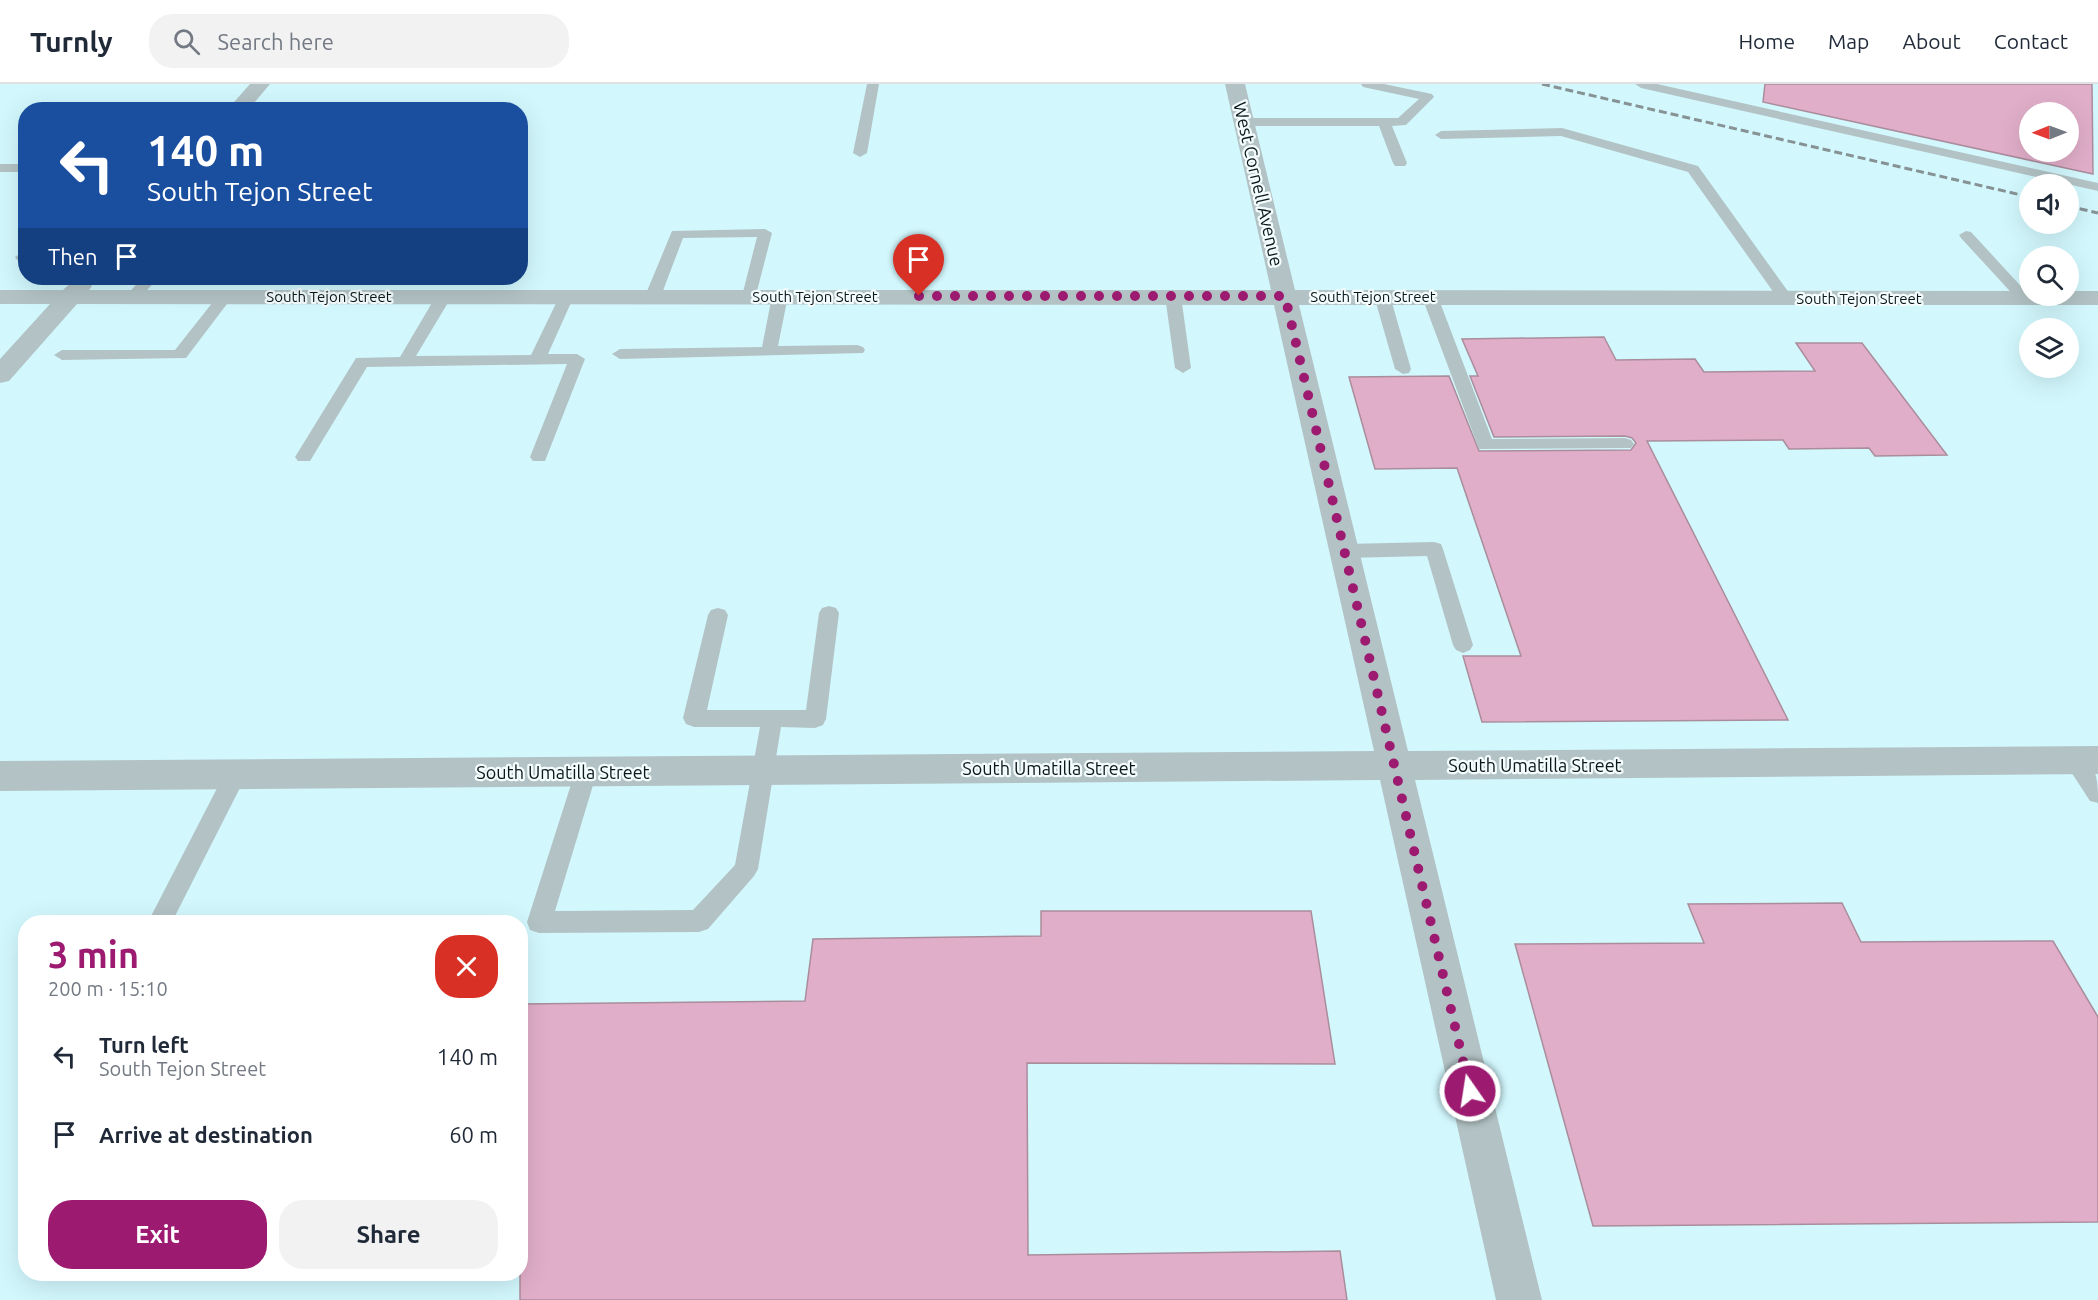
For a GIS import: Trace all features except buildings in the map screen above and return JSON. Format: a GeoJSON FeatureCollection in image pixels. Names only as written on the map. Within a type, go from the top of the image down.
{"type":"FeatureCollection","features":[{"type":"Feature","properties":{"kind":"street"},"geometry":{"type":"LineString","coordinates":[[244,102],[260,84]]}},
{"type":"Feature","properties":{"kind":"street","name":"West Cornell Avenue"},"geometry":{"type":"LineString","coordinates":[[1235,84],[1519,1300]]}},
{"type":"Feature","properties":{"kind":"street"},"geometry":{"type":"LineString","coordinates":[[0,375],[79,286]]}},
{"type":"Feature","properties":{"kind":"street","name":"South Tejon Street"},"geometry":{"type":"LineString","coordinates":[[0,297],[79,286],[142,287],[225,296],[443,290],[566,296],[2019,298]]}},
{"type":"Feature","properties":{"kind":"street","name":"South Tejon Street"},"geometry":{"type":"LineString","coordinates":[[2079,298],[2098,298]]}},
{"type":"Feature","properties":{"kind":"street","name":"South Umatilla Street"},"geometry":{"type":"LineString","coordinates":[[0,776],[2087,760]]}},
{"type":"Feature","properties":{"kind":"lane"},"geometry":{"type":"LineString","coordinates":[[860,153],[873,84]]}},
{"type":"Feature","properties":{"kind":"lane"},"geometry":{"type":"LineString","coordinates":[[1244,122],[1401,122],[1428,97],[1367,84]]}},
{"type":"Feature","properties":{"kind":"lane"},"geometry":{"type":"LineString","coordinates":[[1641,84],[2098,187]]}},
{"type":"Feature","properties":{"kind":"lane"},"geometry":{"type":"LineString","coordinates":[[1384,122],[1400,163]]}},
{"type":"Feature","properties":{"kind":"lane"},"geometry":{"type":"LineString","coordinates":[[1441,135],[1562,132],[1693,169],[1784,297]]}},
{"type":"Feature","properties":{"kind":"lane"},"geometry":{"type":"LineString","coordinates":[[0,168],[18,168]]}},
{"type":"Feature","properties":{"kind":"lane"},"geometry":{"type":"LineString","coordinates":[[653,296],[677,234],[765,233],[750,296]]}},
{"type":"Feature","properties":{"kind":"lane"},"geometry":{"type":"LineString","coordinates":[[1966,235],[2019,293]]}},
{"type":"Feature","properties":{"kind":"lane"},"geometry":{"type":"LineString","coordinates":[[405,362],[443,290]]}},
{"type":"Feature","properties":{"kind":"lane"},"geometry":{"type":"LineString","coordinates":[[62,355],[180,355],[225,296]]}},
{"type":"Feature","properties":{"kind":"lane"},"geometry":{"type":"LineString","coordinates":[[537,360],[566,296]]}},
{"type":"Feature","properties":{"kind":"lane"},"geometry":{"type":"LineString","coordinates":[[769,351],[780,296]]}},
{"type":"Feature","properties":{"kind":"lane"},"geometry":{"type":"LineString","coordinates":[[1173,296],[1183,368]]}},
{"type":"Feature","properties":{"kind":"lane"},"geometry":{"type":"LineString","coordinates":[[1382,296],[1403,369]]}},
{"type":"Feature","properties":{"kind":"lane"},"geometry":{"type":"LineString","coordinates":[[1430,297],[1485,445],[1625,444]]}},
{"type":"Feature","properties":{"kind":"lane"},"geometry":{"type":"LineString","coordinates":[[620,354],[857,350]]}},
{"type":"Feature","properties":{"kind":"lane"},"geometry":{"type":"LineString","coordinates":[[304,457],[362,362],[578,359],[539,458]]}},
{"type":"Feature","properties":{"kind":"lane"},"geometry":{"type":"LineString","coordinates":[[1344,551],[1434,549],[1463,645]]}},
{"type":"Feature","properties":{"kind":"lane"},"geometry":{"type":"LineString","coordinates":[[718,615],[694,718],[815,719],[829,613]]}},
{"type":"Feature","properties":{"kind":"lane"},"geometry":{"type":"LineString","coordinates":[[585,772],[539,922],[699,921],[746,869],[772,719]]}},
{"type":"Feature","properties":{"kind":"lane"},"geometry":{"type":"LineString","coordinates":[[2087,760],[2098,794]]}},
{"type":"Feature","properties":{"kind":"lane"},"geometry":{"type":"LineString","coordinates":[[164,915],[236,774]]}},
{"type":"Feature","properties":{"kind":"shaded area"},"geometry":{"type":"Polygon","coordinates":[[[0,84],[2098,84],[2098,1300],[0,1300],[0,84]]]}},
{"type":"Feature","properties":{"kind":"railway"},"geometry":{"type":"LineString","coordinates":[[1542,84],[2019,194]]}},
{"type":"Feature","properties":{"kind":"railway"},"geometry":{"type":"LineString","coordinates":[[2079,209],[2098,213]]}},
{"type":"Feature","properties":{"kind":"route"},"geometry":{"type":"LineString","coordinates":[[919,296],[1285,296],[1470,1091]]}}]}
